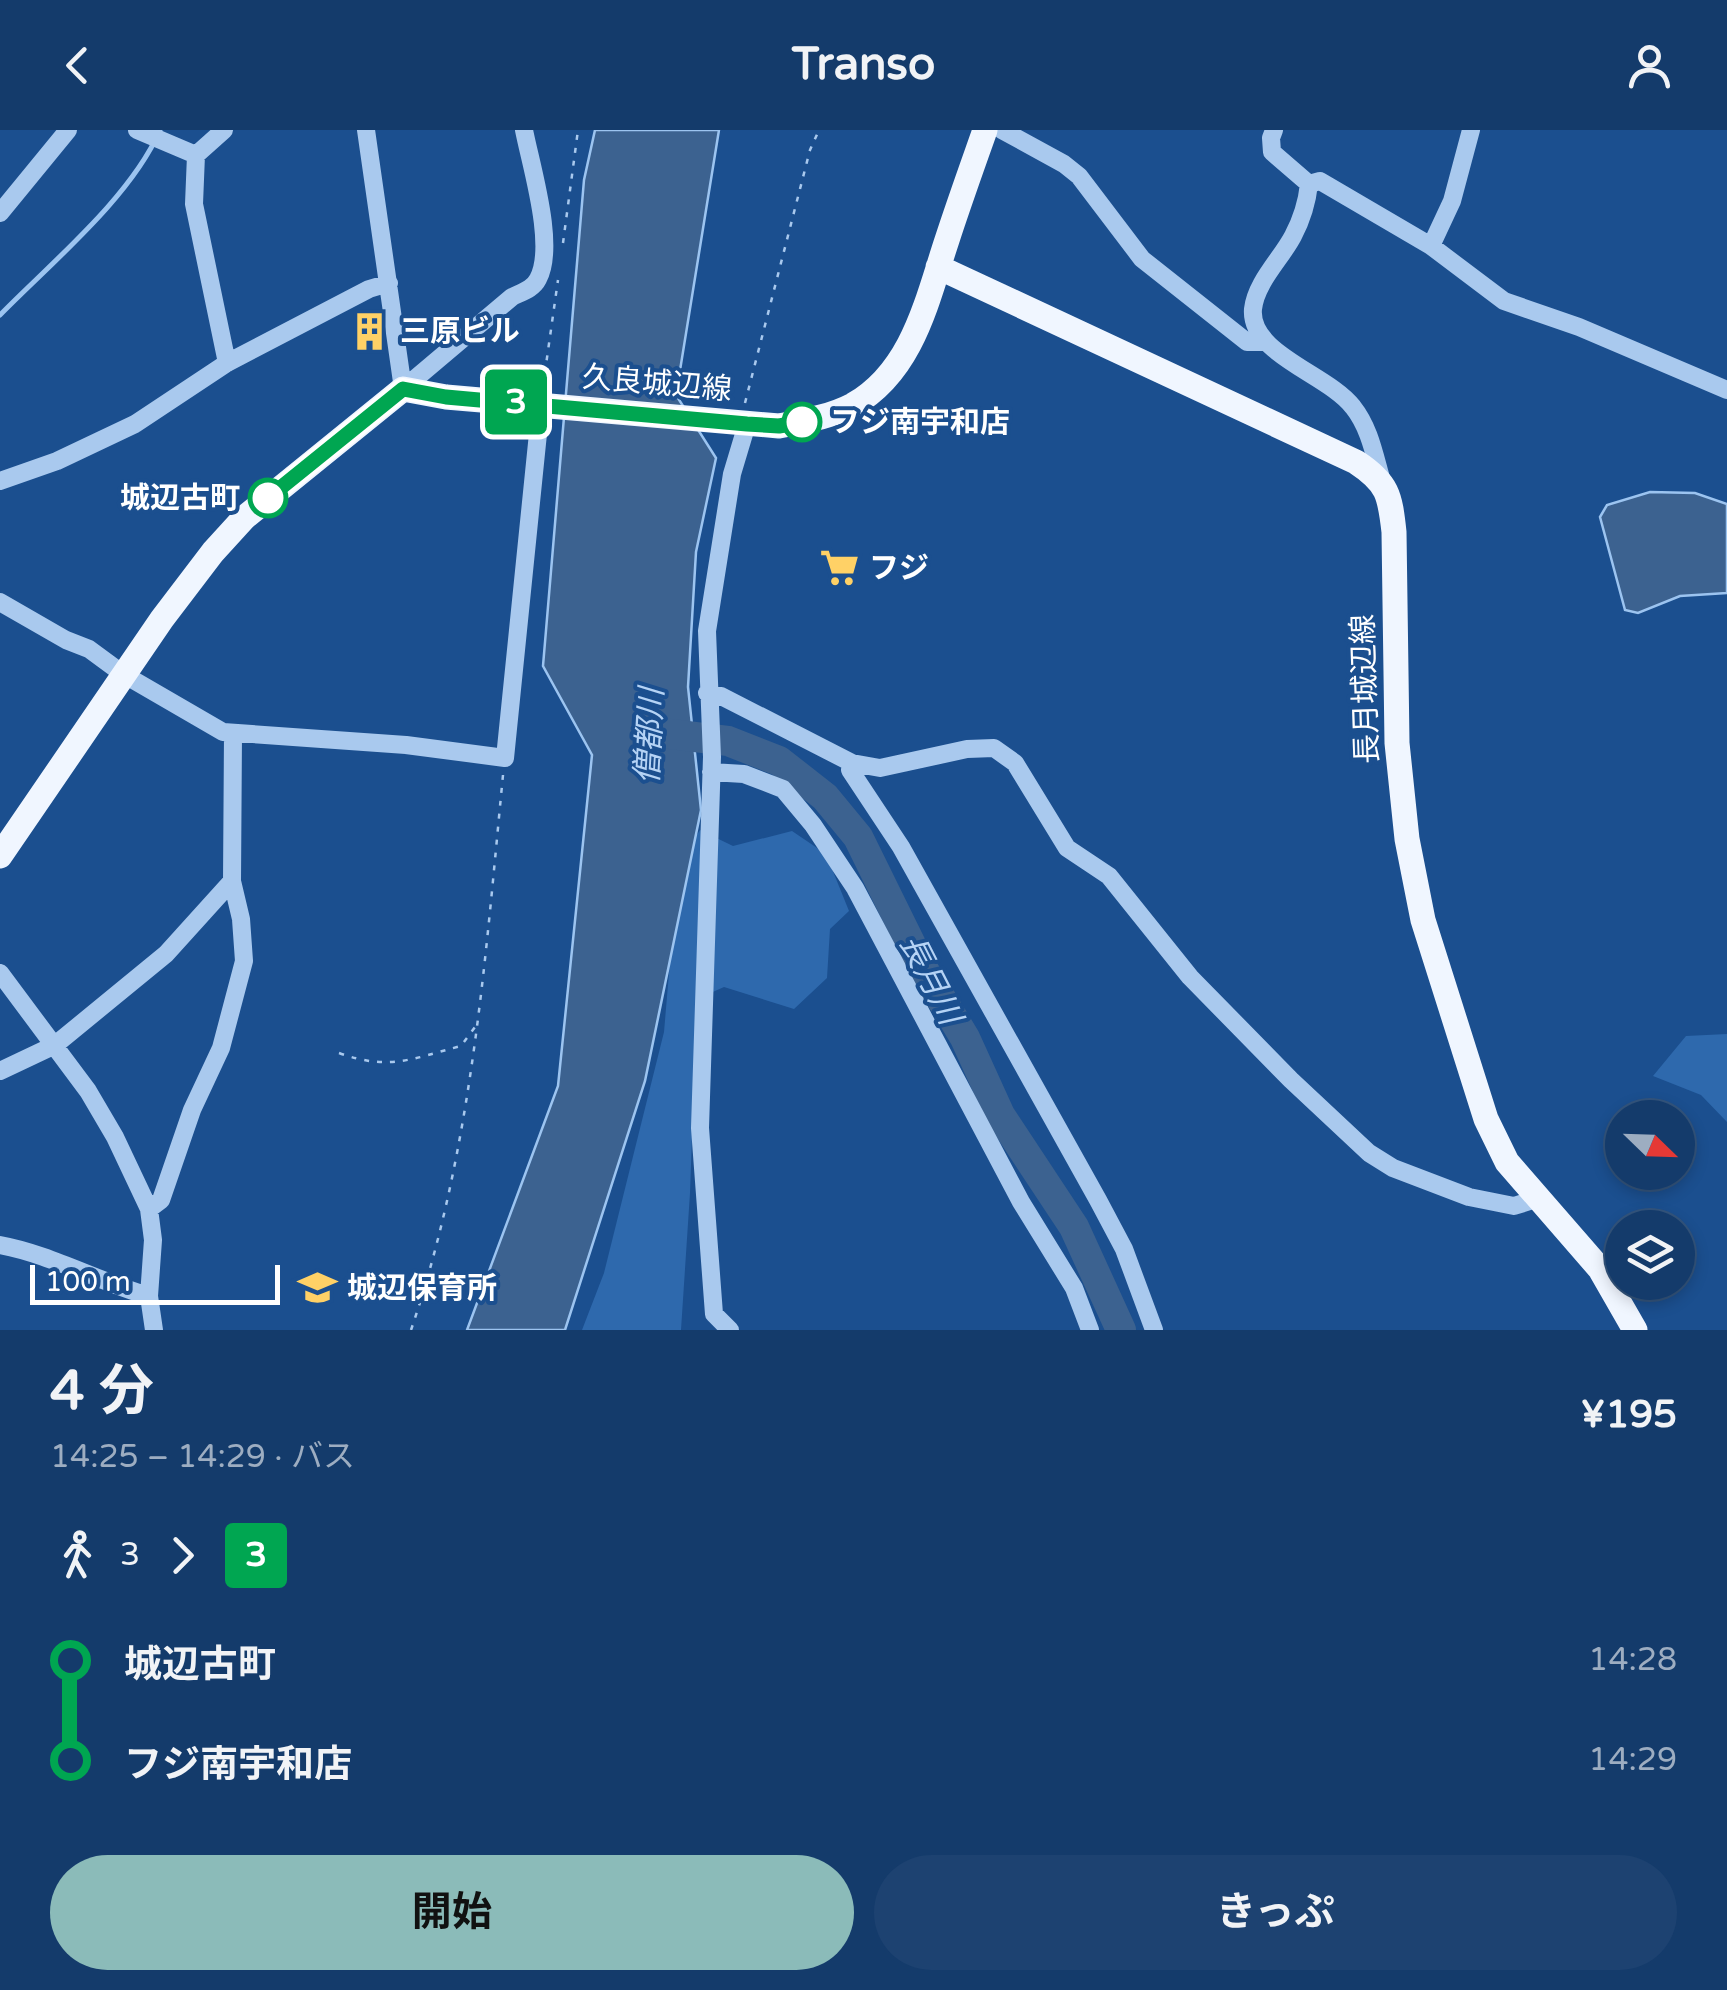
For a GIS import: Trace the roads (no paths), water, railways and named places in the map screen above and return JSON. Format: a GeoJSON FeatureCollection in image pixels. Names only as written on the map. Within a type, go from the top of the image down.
{"type":"FeatureCollection","features":[{"type":"Feature","properties":{"kind":"main road","name":"久良城辺線"},"geometry":{"type":"LineString","coordinates":[[403,389],[446,397],[740,424],[779,426],[826,417],[856,403],[890,372],[909,347],[985,130]]}},
{"type":"Feature","properties":{"kind":"main road"},"geometry":{"type":"LineString","coordinates":[[938,266],[1338,454],[1381,478]]}},
{"type":"Feature","properties":{"kind":"main road"},"geometry":{"type":"LineString","coordinates":[[0,856],[123,674],[213,552],[244,518],[403,389]]}},
{"type":"Feature","properties":{"kind":"main road","name":"長月城辺線"},"geometry":{"type":"LineString","coordinates":[[1381,478],[1391,503],[1394,532],[1397,743],[1407,839],[1424,920],[1486,1118],[1507,1162],[1600,1269],[1635,1330]]}},
{"type":"Feature","properties":{"kind":"street"},"geometry":{"type":"LineString","coordinates":[[0,213],[68,130]]}},
{"type":"Feature","properties":{"kind":"street"},"geometry":{"type":"LineString","coordinates":[[137,130],[196,155]]}},
{"type":"Feature","properties":{"kind":"street"},"geometry":{"type":"LineString","coordinates":[[224,130],[196,155],[194,204],[227,363]]}},
{"type":"Feature","properties":{"kind":"street"},"geometry":{"type":"LineString","coordinates":[[366,130],[403,389]]}},
{"type":"Feature","properties":{"kind":"street"},"geometry":{"type":"LineString","coordinates":[[403,389],[498,308],[532,287],[540,276],[541,216],[524,130]]}},
{"type":"Feature","properties":{"kind":"street"},"geometry":{"type":"LineString","coordinates":[[1002,130],[1064,164],[1078,176],[1158,275],[1247,342],[1263,342]]}},
{"type":"Feature","properties":{"kind":"street"},"geometry":{"type":"LineString","coordinates":[[1274,130],[1270,138],[1272,152],[1309,184]]}},
{"type":"Feature","properties":{"kind":"street"},"geometry":{"type":"LineString","coordinates":[[1430,246],[1452,201],[1470,130]]}},
{"type":"Feature","properties":{"kind":"street"},"geometry":{"type":"LineString","coordinates":[[1309,184],[1320,182],[1430,246],[1504,301],[1579,327],[1727,390]]}},
{"type":"Feature","properties":{"kind":"street"},"geometry":{"type":"LineString","coordinates":[[1309,184],[1306,207],[1292,238],[1253,306],[1254,326],[1263,342],[1348,400],[1366,429],[1381,478]]}},
{"type":"Feature","properties":{"kind":"street"},"geometry":{"type":"LineString","coordinates":[[0,481],[57,461],[134,424],[227,363],[369,289],[388,283]]}},
{"type":"Feature","properties":{"kind":"street"},"geometry":{"type":"LineString","coordinates":[[0,602],[89,649],[197,718],[233,734],[406,745],[504,758],[546,405]]}},
{"type":"Feature","properties":{"kind":"street"},"geometry":{"type":"LineString","coordinates":[[730,1330],[714,1314],[700,1128],[711,764],[707,631],[740,424]]}},
{"type":"Feature","properties":{"kind":"street"},"geometry":{"type":"LineString","coordinates":[[708,699],[722,696],[852,763],[880,768],[967,748],[994,748],[1015,763],[1067,848],[1109,876],[1190,977],[1291,1080],[1369,1152],[1393,1168],[1469,1197],[1514,1206],[1536,1199]]}},
{"type":"Feature","properties":{"kind":"street"},"geometry":{"type":"LineString","coordinates":[[148,1208],[161,1200],[192,1110],[221,1048],[240,984],[244,940],[232,881],[233,734]]}},
{"type":"Feature","properties":{"kind":"street"},"geometry":{"type":"LineString","coordinates":[[852,763],[850,770],[856,784],[910,863],[1098,1200],[1124,1250],[1154,1330]]}},
{"type":"Feature","properties":{"kind":"street"},"geometry":{"type":"LineString","coordinates":[[711,764],[783,789],[814,825],[855,888],[1020,1202],[1074,1288],[1090,1330]]}},
{"type":"Feature","properties":{"kind":"street"},"geometry":{"type":"LineString","coordinates":[[0,1071],[56,1044],[166,954],[232,881]]}},
{"type":"Feature","properties":{"kind":"street"},"geometry":{"type":"LineString","coordinates":[[0,973],[56,1044],[115,1137],[148,1208],[153,1240],[149,1296],[154,1330]]}},
{"type":"Feature","properties":{"kind":"street"},"geometry":{"type":"LineString","coordinates":[[0,1245],[149,1296]]}},
{"type":"Feature","properties":{"kind":"water","name":"僧都川"},"geometry":{"type":"Polygon","coordinates":[[[595,130],[719,130],[676,395],[716,458],[696,552],[688,687],[701,810],[645,1081],[565,1330],[467,1330],[558,1086],[592,755],[543,666],[584,180],[595,130]]]}},
{"type":"Feature","properties":{"kind":"water"},"geometry":{"type":"Polygon","coordinates":[[[1650,492],[1695,493],[1727,504],[1727,593],[1680,596],[1638,613],[1625,610],[1600,517],[1607,505],[1650,492]]]}},
{"type":"Feature","properties":{"kind":"waterway"},"geometry":{"type":"LineString","coordinates":[[0,315],[110,204],[147,155],[160,130]]}},
{"type":"Feature","properties":{"kind":"waterway","name":"長月川"},"geometry":{"type":"LineString","coordinates":[[654,732],[728,741],[779,761],[825,797],[858,837],[922,967],[965,1038],[1000,1115],[1074,1227],[1121,1330]]}},
{"type":"Feature","properties":{"kind":"place","name":"三原ビル"},"geometry":{"type":"Point","coordinates":[370,331]}},
{"type":"Feature","properties":{"kind":"place","name":"フジ南宇和店"},"geometry":{"type":"Point","coordinates":[802,422]}},
{"type":"Feature","properties":{"kind":"place","name":"城辺古町"},"geometry":{"type":"Point","coordinates":[268,498]}},
{"type":"Feature","properties":{"kind":"place","name":"フジ"},"geometry":{"type":"Point","coordinates":[839,568]}},
{"type":"Feature","properties":{"kind":"place","name":"城辺保育所"},"geometry":{"type":"Point","coordinates":[317,1288]}}]}
